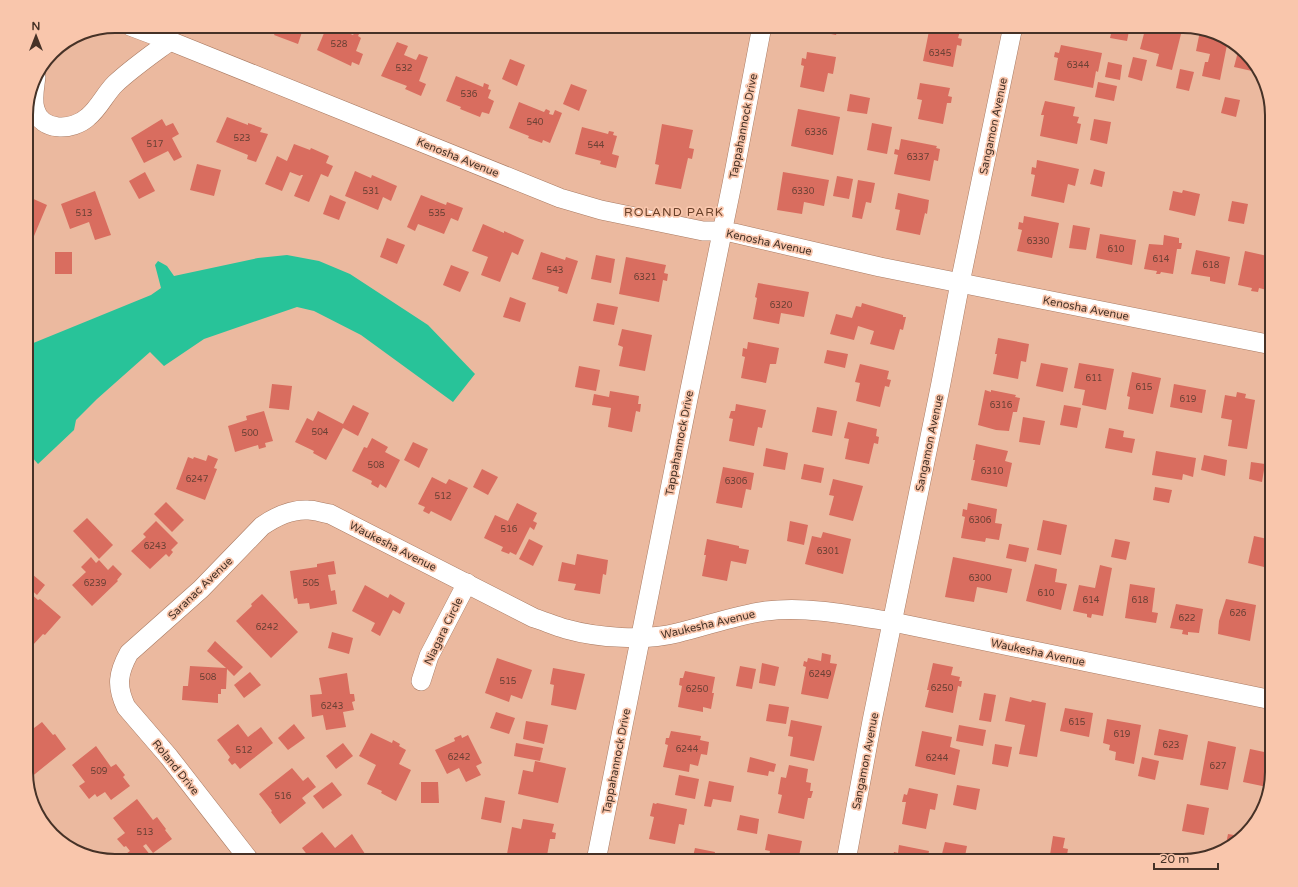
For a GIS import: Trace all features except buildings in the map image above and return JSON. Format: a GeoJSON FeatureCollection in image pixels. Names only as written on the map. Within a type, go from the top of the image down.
{"type":"FeatureCollection","features":[{"type":"Feature","properties":{"kind":"street","name":"Kenosha Avenue"},"geometry":{"type":"LineString","coordinates":[[149,33],[560,198],[601,210],[696,230],[722,231],[880,267],[1265,344]]}},
{"type":"Feature","properties":{"kind":"street","name":"Tappahannock Drive"},"geometry":{"type":"LineString","coordinates":[[597,854],[761,33]]}},
{"type":"Feature","properties":{"kind":"street","name":"Sangamon Avenue"},"geometry":{"type":"LineString","coordinates":[[847,854],[960,283],[1012,33]]}},
{"type":"Feature","properties":{"kind":"street"},"geometry":{"type":"LineString","coordinates":[[34,103],[35,110],[40,120],[48,125],[58,128],[72,126],[88,118],[114,85],[140,62],[170,41]]}},
{"type":"Feature","properties":{"kind":"street","name":"Waukesha Avenue"},"geometry":{"type":"LineString","coordinates":[[284,514],[288,512],[307,510],[330,514],[534,618],[565,629],[597,636],[641,638],[675,634],[739,615],[767,611],[810,610],[853,615],[893,622],[1265,699]]}},
{"type":"Feature","properties":{"kind":"street","name":"Saranac Avenue"},"geometry":{"type":"LineString","coordinates":[[121,667],[129,654],[201,589],[262,526],[284,514]]}},
{"type":"Feature","properties":{"kind":"street","name":"Niagara Circle"},"geometry":{"type":"LineString","coordinates":[[422,681],[429,656],[467,583]]}},
{"type":"Feature","properties":{"kind":"street","name":"Roland Drive"},"geometry":{"type":"LineString","coordinates":[[121,667],[119,683],[122,698],[126,707],[169,757],[245,854]]}},
{"type":"Feature","properties":{"kind":"shaded area"},"geometry":{"type":"Polygon","coordinates":[[[287,255],[319,261],[350,274],[428,325],[475,374],[453,402],[361,335],[314,311],[297,307],[204,339],[164,366],[150,352],[97,399],[76,420],[74,430],[38,464],[33,458],[33,343],[151,295],[161,288],[155,265],[158,261],[167,266],[174,276],[258,258],[287,255]]]}},
{"type":"Feature","properties":{"kind":"district","name":"ROLAND PARK"},"geometry":{"type":"Point","coordinates":[674,212]}}]}
